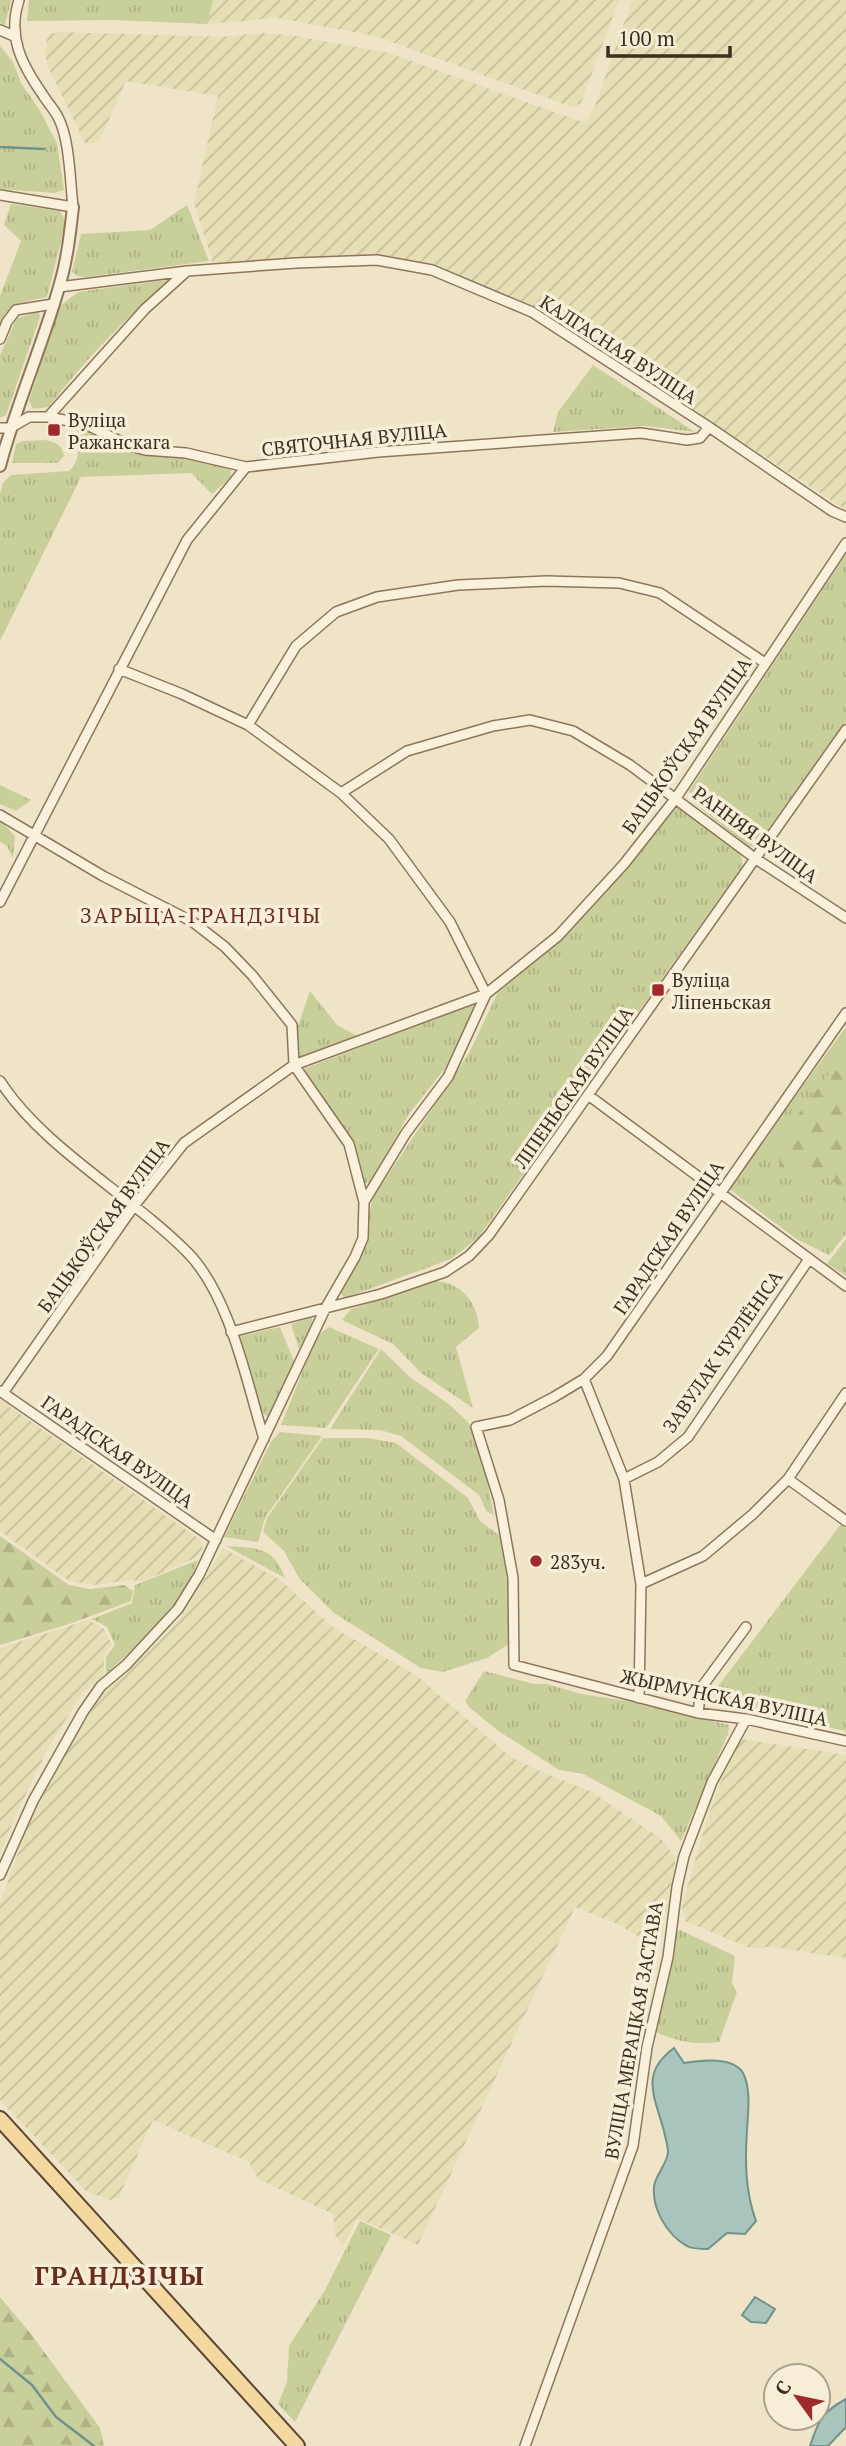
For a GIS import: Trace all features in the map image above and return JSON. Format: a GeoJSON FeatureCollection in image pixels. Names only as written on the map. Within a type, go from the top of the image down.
{"type":"FeatureCollection","features":[{"type":"Feature","properties":{"kind":"main road"},"geometry":{"type":"LineString","coordinates":[[0,2119],[297,2446]]}},
{"type":"Feature","properties":{"kind":"street"},"geometry":{"type":"LineString","coordinates":[[0,466],[5,428],[60,287],[73,207],[64,135],[59,117],[28,70],[14,36],[19,0]]}},
{"type":"Feature","properties":{"kind":"street"},"geometry":{"type":"LineString","coordinates":[[0,30],[14,36]]}},
{"type":"Feature","properties":{"kind":"street"},"geometry":{"type":"LineString","coordinates":[[0,195],[73,207]]}},
{"type":"Feature","properties":{"kind":"street","name":"КАЛГАСНАЯ ВУЛІЦА"},"geometry":{"type":"LineString","coordinates":[[60,287],[187,271],[377,260],[432,270],[532,312],[832,511],[846,517]]}},
{"type":"Feature","properties":{"kind":"street"},"geometry":{"type":"LineString","coordinates":[[48,417],[145,309],[187,271]]}},
{"type":"Feature","properties":{"kind":"street"},"geometry":{"type":"LineString","coordinates":[[0,339],[7,321],[16,310],[53,304]]}},
{"type":"Feature","properties":{"kind":"street"},"geometry":{"type":"LineString","coordinates":[[5,428],[29,417],[48,417],[85,424],[130,446],[145,450],[186,453],[246,467]]}},
{"type":"Feature","properties":{"kind":"street","name":"СВЯТОЧНАЯ ВУЛІЦА"},"geometry":{"type":"LineString","coordinates":[[0,902],[187,540],[246,467],[378,452],[641,433],[687,440],[700,438],[709,427]]}},
{"type":"Feature","properties":{"kind":"street","name":"БАЦЬКОЎСКАЯ ВУЛІЦА"},"geometry":{"type":"LineString","coordinates":[[1,1392],[134,1206],[184,1143],[294,1065],[486,994],[558,936],[624,864],[676,798],[846,543]]}},
{"type":"Feature","properties":{"kind":"street"},"geometry":{"type":"LineString","coordinates":[[248,725],[296,646],[336,612],[377,597],[458,585],[545,581],[619,583],[660,593],[765,663]]}},
{"type":"Feature","properties":{"kind":"street"},"geometry":{"type":"LineString","coordinates":[[119,670],[182,694],[248,725],[341,793],[389,839],[442,912],[486,994],[447,1077],[406,1133],[364,1202]]}},
{"type":"Feature","properties":{"kind":"street","name":"РАННЯЯ ВУЛІЦА"},"geometry":{"type":"LineString","coordinates":[[341,793],[407,751],[493,726],[530,720],[573,731],[631,765],[756,859],[846,918]]}},
{"type":"Feature","properties":{"kind":"street","name":"ЛІПЕНЬСКАЯ ВУЛІЦА"},"geometry":{"type":"LineString","coordinates":[[231,1332],[380,1294],[445,1272],[469,1256],[489,1235],[846,730]]}},
{"type":"Feature","properties":{"kind":"street"},"geometry":{"type":"LineString","coordinates":[[0,815],[103,876],[193,922],[225,947],[252,975],[292,1025],[294,1065],[349,1144],[364,1202],[363,1238],[355,1257],[325,1310],[199,1576],[178,1609],[126,1665],[101,1686],[83,1712],[33,1801],[0,1875]]}},
{"type":"Feature","properties":{"kind":"street","name":"ГАРАДСКАЯ ВУЛІЦА"},"geometry":{"type":"LineString","coordinates":[[514,1665],[513,1578],[499,1500],[476,1427],[510,1420],[584,1379],[607,1356],[846,1013]]}},
{"type":"Feature","properties":{"kind":"street"},"geometry":{"type":"LineString","coordinates":[[1,1084],[40,1128],[190,1254],[218,1295],[264,1439]]}},
{"type":"Feature","properties":{"kind":"street"},"geometry":{"type":"LineString","coordinates":[[588,1095],[846,1286]]}},
{"type":"Feature","properties":{"kind":"street","name":"ЗАВУЛАК ЧУРЛЁНІСА"},"geometry":{"type":"LineString","coordinates":[[624,1479],[658,1462],[688,1437],[808,1259]]}},
{"type":"Feature","properties":{"kind":"street"},"geometry":{"type":"LineString","coordinates":[[584,1379],[624,1479],[641,1584],[639,1698]]}},
{"type":"Feature","properties":{"kind":"street","name":"ГАРАДСКАЯ ВУЛІЦА"},"geometry":{"type":"LineString","coordinates":[[1,1392],[216,1540]]}},
{"type":"Feature","properties":{"kind":"street"},"geometry":{"type":"LineString","coordinates":[[641,1584],[703,1556],[753,1514],[788,1479],[846,1393]]}},
{"type":"Feature","properties":{"kind":"street"},"geometry":{"type":"LineString","coordinates":[[788,1479],[846,1521]]}},
{"type":"Feature","properties":{"kind":"street"},"geometry":{"type":"LineString","coordinates":[[698,1713],[701,1688],[746,1627]]}},
{"type":"Feature","properties":{"kind":"street","name":"ЖЫРМУНСКАЯ ВУЛІЦА"},"geometry":{"type":"LineString","coordinates":[[514,1665],[698,1713],[746,1718],[846,1741]]}},
{"type":"Feature","properties":{"kind":"street","name":"ВУЛІЦА МЕРАЦКАЯ ЗАСТАВА"},"geometry":{"type":"LineString","coordinates":[[525,2446],[633,2146],[647,2047],[668,1957],[684,1856],[712,1782],[746,1718]]}},
{"type":"Feature","properties":{"kind":"shaded area"},"geometry":{"type":"Polygon","coordinates":[[[213,0],[619,0],[581,103],[572,107],[375,36],[278,18],[208,24],[213,0]]]}},
{"type":"Feature","properties":{"kind":"shaded area"},"geometry":{"type":"Polygon","coordinates":[[[632,0],[846,0],[846,510],[539,309],[487,287],[428,264],[384,255],[213,263],[194,203],[218,96],[126,81],[101,137],[96,143],[85,143],[47,65],[45,53],[50,34],[61,32],[221,37],[261,33],[289,35],[389,53],[585,123],[595,106],[632,0]]]}},
{"type":"Feature","properties":{"kind":"shaded area"},"geometry":{"type":"Polygon","coordinates":[[[0,1400],[202,1541],[202,1549],[197,1557],[143,1581],[95,1585],[69,1581],[0,1531],[0,1400]]]}},
{"type":"Feature","properties":{"kind":"shaded area"},"geometry":{"type":"Polygon","coordinates":[[[223,1548],[280,1580],[333,1627],[417,1676],[511,1757],[592,1792],[660,1838],[676,1858],[660,1942],[656,1947],[618,1924],[575,1907],[418,2245],[358,2218],[343,2246],[335,2235],[333,2214],[258,2179],[249,2162],[153,2120],[119,2197],[110,2200],[86,2191],[0,2100],[0,1904],[28,1824],[73,1741],[108,1685],[159,1641],[183,1615],[223,1548]]]}},
{"type":"Feature","properties":{"kind":"shaded area"},"geometry":{"type":"Polygon","coordinates":[[[88,1620],[104,1629],[112,1645],[104,1655],[104,1676],[83,1692],[48,1748],[0,1854],[0,1648],[88,1620]]]}},
{"type":"Feature","properties":{"kind":"shaded area"},"geometry":{"type":"Polygon","coordinates":[[[741,1739],[846,1755],[846,1958],[773,1947],[750,1948],[685,1921],[682,1906],[706,1822],[724,1773],[741,1739]]]}},
{"type":"Feature","properties":{"kind":"green space"},"geometry":{"type":"Polygon","coordinates":[[[0,0],[11,0],[5,25],[0,23],[0,0]]]}},
{"type":"Feature","properties":{"kind":"green space"},"geometry":{"type":"Polygon","coordinates":[[[29,0],[213,0],[208,24],[111,20],[27,21],[29,0]]]}},
{"type":"Feature","properties":{"kind":"green space"},"geometry":{"type":"Polygon","coordinates":[[[0,46],[13,62],[21,83],[57,143],[64,190],[54,193],[0,189],[0,46]]]}},
{"type":"Feature","properties":{"kind":"green space"},"geometry":{"type":"Polygon","coordinates":[[[11,204],[60,211],[66,222],[47,297],[13,308],[0,328],[0,296],[21,241],[4,225],[11,204]]]}},
{"type":"Feature","properties":{"kind":"green space"},"geometry":{"type":"Polygon","coordinates":[[[187,205],[209,261],[86,277],[72,272],[81,234],[150,230],[187,205]]]}},
{"type":"Feature","properties":{"kind":"green space"},"geometry":{"type":"Polygon","coordinates":[[[172,279],[107,340],[49,407],[33,409],[29,401],[60,306],[78,292],[172,279]]]}},
{"type":"Feature","properties":{"kind":"green space"},"geometry":{"type":"Polygon","coordinates":[[[39,312],[40,317],[6,415],[0,418],[0,355],[17,318],[39,312]]]}},
{"type":"Feature","properties":{"kind":"green space"},"geometry":{"type":"Polygon","coordinates":[[[593,365],[695,432],[645,426],[553,432],[558,412],[593,365]]]}},
{"type":"Feature","properties":{"kind":"green space"},"geometry":{"type":"Polygon","coordinates":[[[77,428],[132,452],[191,458],[231,468],[231,477],[212,494],[191,473],[81,477],[0,641],[0,494],[3,483],[11,475],[69,471],[78,456],[77,428]]]}},
{"type":"Feature","properties":{"kind":"green space"},"geometry":{"type":"Polygon","coordinates":[[[45,440],[62,449],[64,456],[58,463],[12,463],[16,444],[45,440]]]}},
{"type":"Feature","properties":{"kind":"green space"},"geometry":{"type":"Polygon","coordinates":[[[846,554],[846,722],[757,846],[749,847],[690,800],[689,791],[846,554]]]}},
{"type":"Feature","properties":{"kind":"green space"},"geometry":{"type":"Polygon","coordinates":[[[0,785],[31,800],[16,811],[0,804],[0,785]]]}},
{"type":"Feature","properties":{"kind":"green space"},"geometry":{"type":"Polygon","coordinates":[[[679,807],[741,854],[743,865],[478,1238],[451,1259],[345,1298],[339,1292],[366,1237],[372,1199],[469,1053],[498,992],[565,935],[599,899],[674,808],[679,807]]]}},
{"type":"Feature","properties":{"kind":"green space"},"geometry":{"type":"Polygon","coordinates":[[[0,820],[15,836],[13,858],[7,846],[0,842],[0,820]]]}},
{"type":"Feature","properties":{"kind":"green space"},"geometry":{"type":"Polygon","coordinates":[[[310,991],[337,1025],[357,1036],[297,1058],[297,1029],[310,991]]]}},
{"type":"Feature","properties":{"kind":"green space"},"geometry":{"type":"Polygon","coordinates":[[[476,1003],[446,1067],[409,1114],[371,1182],[365,1183],[350,1136],[301,1070],[476,1003]]]}},
{"type":"Feature","properties":{"kind":"green space"},"geometry":{"type":"Polygon","coordinates":[[[846,1027],[846,1234],[829,1255],[798,1240],[728,1188],[846,1027]]]}},
{"type":"Feature","properties":{"kind":"green space"},"geometry":{"type":"Polygon","coordinates":[[[846,1051],[846,1187],[841,1187],[825,1176],[779,1169],[780,1145],[794,1120],[846,1051]]]}},
{"type":"Feature","properties":{"kind":"green space"},"geometry":{"type":"Polygon","coordinates":[[[846,1239],[846,1276],[827,1264],[846,1239]]]}},
{"type":"Feature","properties":{"kind":"green space"},"geometry":{"type":"Polygon","coordinates":[[[433,1281],[459,1289],[471,1302],[478,1319],[479,1328],[456,1347],[473,1408],[421,1373],[393,1344],[342,1320],[351,1309],[433,1281]]]}},
{"type":"Feature","properties":{"kind":"green space"},"geometry":{"type":"Polygon","coordinates":[[[312,1317],[312,1323],[299,1349],[291,1324],[312,1317]]]}},
{"type":"Feature","properties":{"kind":"green space"},"geometry":{"type":"Polygon","coordinates":[[[280,1327],[294,1361],[268,1418],[261,1411],[240,1336],[280,1327]]]}},
{"type":"Feature","properties":{"kind":"green space"},"geometry":{"type":"Polygon","coordinates":[[[329,1327],[379,1349],[326,1428],[281,1425],[317,1336],[329,1327]]]}},
{"type":"Feature","properties":{"kind":"green space"},"geometry":{"type":"Polygon","coordinates":[[[381,1349],[411,1378],[450,1405],[469,1423],[485,1471],[494,1515],[486,1511],[479,1495],[401,1436],[380,1430],[330,1429],[381,1349]]]}},
{"type":"Feature","properties":{"kind":"green space"},"geometry":{"type":"Polygon","coordinates":[[[280,1432],[322,1436],[265,1518],[258,1542],[224,1537],[271,1442],[280,1432]]]}},
{"type":"Feature","properties":{"kind":"green space"},"geometry":{"type":"Polygon","coordinates":[[[323,1438],[369,1438],[396,1443],[468,1498],[480,1521],[500,1536],[507,1580],[509,1644],[487,1658],[443,1672],[421,1668],[334,1613],[299,1578],[284,1551],[263,1532],[267,1518],[323,1438]]]}},
{"type":"Feature","properties":{"kind":"green space"},"geometry":{"type":"Polygon","coordinates":[[[841,1524],[846,1528],[846,1731],[711,1704],[716,1689],[841,1524]]]}},
{"type":"Feature","properties":{"kind":"green space"},"geometry":{"type":"Polygon","coordinates":[[[0,1536],[69,1585],[90,1589],[124,1585],[133,1591],[131,1601],[0,1645],[0,1536]]]}},
{"type":"Feature","properties":{"kind":"green space"},"geometry":{"type":"Polygon","coordinates":[[[226,1546],[255,1549],[269,1554],[281,1568],[285,1578],[226,1546]]]}},
{"type":"Feature","properties":{"kind":"green space"},"geometry":{"type":"Polygon","coordinates":[[[198,1560],[182,1593],[160,1622],[106,1674],[106,1657],[115,1645],[107,1627],[92,1619],[132,1603],[135,1585],[198,1560]]]}},
{"type":"Feature","properties":{"kind":"green space"},"geometry":{"type":"Polygon","coordinates":[[[484,1671],[729,1725],[728,1734],[681,1841],[661,1816],[583,1774],[559,1770],[497,1730],[469,1707],[465,1701],[484,1671]]]}},
{"type":"Feature","properties":{"kind":"green space"},"geometry":{"type":"Polygon","coordinates":[[[680,1930],[735,1956],[732,1983],[737,1992],[719,2042],[687,2042],[656,2032],[674,1932],[680,1930]]]}},
{"type":"Feature","properties":{"kind":"green space"},"geometry":{"type":"Polygon","coordinates":[[[360,2221],[391,2235],[295,2422],[278,2404],[287,2382],[289,2346],[325,2290],[360,2221]]]}},
{"type":"Feature","properties":{"kind":"green space"},"geometry":{"type":"Polygon","coordinates":[[[0,2297],[31,2334],[100,2428],[104,2446],[0,2446],[0,2297]]]}},
{"type":"Feature","properties":{"kind":"water"},"geometry":{"type":"Polygon","coordinates":[[[674,2048],[684,2063],[717,2061],[734,2065],[744,2075],[748,2088],[747,2176],[756,2221],[745,2234],[727,2233],[708,2249],[689,2247],[673,2235],[662,2221],[654,2195],[655,2183],[668,2152],[654,2096],[653,2076],[663,2057],[674,2048]]]}},
{"type":"Feature","properties":{"kind":"water"},"geometry":{"type":"Polygon","coordinates":[[[755,2297],[775,2309],[766,2323],[751,2322],[742,2315],[755,2297]]]}},
{"type":"Feature","properties":{"kind":"water"},"geometry":{"type":"Polygon","coordinates":[[[846,2399],[846,2427],[828,2446],[810,2446],[815,2432],[832,2432],[832,2407],[846,2399]]]}},
{"type":"Feature","properties":{"kind":"waterway"},"geometry":{"type":"LineString","coordinates":[[0,147],[44,149]]}},
{"type":"Feature","properties":{"kind":"waterway"},"geometry":{"type":"LineString","coordinates":[[0,2359],[32,2385],[56,2417],[94,2446]]}},
{"type":"Feature","properties":{"kind":"place","name":"Вуліца Ражанскага"},"geometry":{"type":"Point","coordinates":[54,430]}},
{"type":"Feature","properties":{"kind":"place","name":"Вуліца Ліпеньская"},"geometry":{"type":"Point","coordinates":[658,990]}},
{"type":"Feature","properties":{"kind":"place","name":"283уч."},"geometry":{"type":"Point","coordinates":[536,1561]}},
{"type":"Feature","properties":{"kind":"district","name":"ЗАРЫЦА-ГРАНДЗІЧЫ"},"geometry":{"type":"Point","coordinates":[201,915]}},
{"type":"Feature","properties":{"kind":"district","name":"ГРАНДЗІЧЫ"},"geometry":{"type":"Point","coordinates":[120,2275]}}]}
